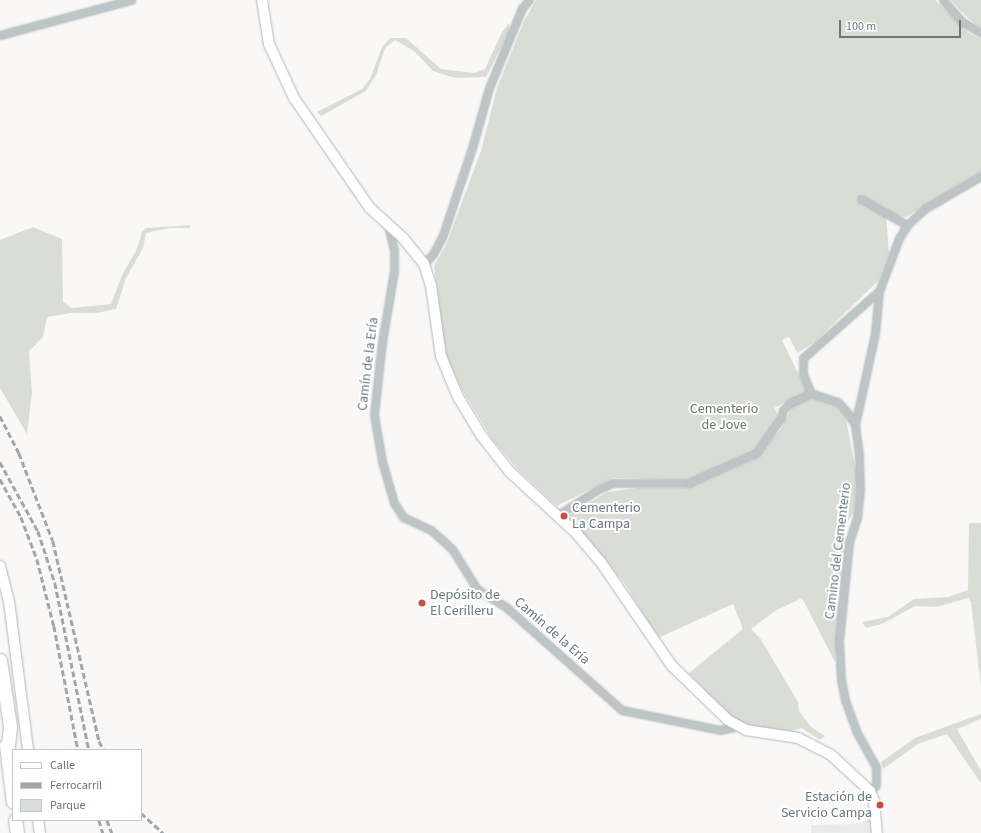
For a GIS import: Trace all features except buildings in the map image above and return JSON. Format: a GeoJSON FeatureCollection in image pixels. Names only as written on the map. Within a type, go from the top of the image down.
{"type":"FeatureCollection","features":[{"type":"Feature","properties":{"kind":"highway"},"geometry":{"type":"LineString","coordinates":[[0,660],[10,726],[4,748],[2,764],[10,783],[12,796]]}},
{"type":"Feature","properties":{"kind":"highway"},"geometry":{"type":"LineString","coordinates":[[0,712],[4,748]]}},
{"type":"Feature","properties":{"kind":"highway"},"geometry":{"type":"LineString","coordinates":[[15,821],[17,833]]}},
{"type":"Feature","properties":{"kind":"street"},"geometry":{"type":"LineString","coordinates":[[0,35],[131,0]]}},
{"type":"Feature","properties":{"kind":"street"},"geometry":{"type":"LineString","coordinates":[[262,0],[269,44],[294,98],[351,182],[388,226],[402,238],[424,264],[431,286],[441,356],[458,396],[481,435],[509,471],[558,515],[600,561],[672,666],[728,720],[738,726],[758,733],[798,738],[814,744],[830,754],[870,792],[874,801],[877,833]]}},
{"type":"Feature","properties":{"kind":"street"},"geometry":{"type":"LineString","coordinates":[[424,264],[433,254],[443,235],[472,148],[489,88],[522,8],[529,0]]}},
{"type":"Feature","properties":{"kind":"street"},"geometry":{"type":"LineString","coordinates":[[943,0],[961,21],[981,33]]}},
{"type":"Feature","properties":{"kind":"street","name":"Camino del Cementerio"},"geometry":{"type":"LineString","coordinates":[[870,792],[876,785],[876,767],[857,733],[841,680],[839,642],[849,542],[857,518],[860,489],[855,425],[875,333],[879,291],[899,238],[907,225],[926,208],[981,176]]}},
{"type":"Feature","properties":{"kind":"street"},"geometry":{"type":"LineString","coordinates":[[862,199],[907,225]]}},
{"type":"Feature","properties":{"kind":"street","name":"Camín de la Ería"},"geometry":{"type":"LineString","coordinates":[[388,226],[394,250],[394,271],[382,342],[374,415],[382,461],[394,504],[403,517],[430,530],[440,538],[452,550],[477,589],[507,608],[622,710],[720,730],[738,726]]}},
{"type":"Feature","properties":{"kind":"street","name":"Camino del Cementerio"},"geometry":{"type":"LineString","coordinates":[[811,393],[803,374],[803,358],[879,291]]}},
{"type":"Feature","properties":{"kind":"street"},"geometry":{"type":"LineString","coordinates":[[558,515],[597,490],[612,483],[688,483],[756,453],[781,418],[783,410],[811,393],[838,402],[855,425]]}},
{"type":"Feature","properties":{"kind":"street"},"geometry":{"type":"LineString","coordinates":[[0,566],[9,601],[28,749]]}},
{"type":"Feature","properties":{"kind":"street"},"geometry":{"type":"LineString","coordinates":[[38,821],[40,833]]}},
{"type":"Feature","properties":{"kind":"shaded area"},"geometry":{"type":"Polygon","coordinates":[[[872,819],[871,833],[811,833],[811,825],[855,824],[872,819]]]}},
{"type":"Feature","properties":{"kind":"green space","name":"Cementerio de Jove"},"geometry":{"type":"Polygon","coordinates":[[[536,0],[935,0],[969,33],[981,39],[981,172],[906,217],[886,214],[889,253],[878,281],[815,342],[797,353],[789,337],[782,340],[807,392],[774,408],[779,417],[753,452],[686,480],[612,478],[557,506],[519,471],[492,439],[463,392],[446,359],[434,266],[446,245],[481,151],[497,88],[524,21],[536,0]]]}},
{"type":"Feature","properties":{"kind":"green space"},"geometry":{"type":"Polygon","coordinates":[[[950,0],[981,0],[981,28],[968,18],[950,0]]]}},
{"type":"Feature","properties":{"kind":"green space"},"geometry":{"type":"Polygon","coordinates":[[[509,23],[509,32],[486,77],[455,78],[433,71],[414,51],[395,40],[385,48],[376,75],[366,91],[321,116],[317,112],[362,89],[370,79],[382,47],[390,38],[406,38],[441,69],[475,73],[485,69],[502,32],[509,23]]]}},
{"type":"Feature","properties":{"kind":"green space"},"geometry":{"type":"Polygon","coordinates":[[[191,225],[189,228],[169,228],[146,233],[143,248],[126,278],[116,309],[96,313],[71,313],[47,317],[43,337],[29,351],[32,393],[27,434],[0,388],[0,240],[33,227],[62,239],[63,302],[72,308],[111,304],[123,273],[136,251],[142,232],[146,228],[191,225]]]}},
{"type":"Feature","properties":{"kind":"green space"},"geometry":{"type":"Polygon","coordinates":[[[820,397],[834,405],[845,415],[858,480],[853,513],[840,534],[846,534],[835,662],[802,598],[775,611],[751,629],[760,638],[798,702],[799,711],[811,727],[825,736],[820,740],[802,728],[787,732],[744,725],[729,716],[689,673],[743,629],[733,604],[658,638],[624,583],[567,516],[607,492],[638,488],[685,488],[753,460],[781,429],[791,409],[801,399],[820,397]]]}},
{"type":"Feature","properties":{"kind":"green space"},"geometry":{"type":"Polygon","coordinates":[[[969,523],[981,523],[981,687],[971,602],[968,598],[937,607],[915,606],[882,624],[866,628],[862,622],[888,617],[914,599],[948,597],[968,590],[969,523]]]}},
{"type":"Feature","properties":{"kind":"green space"},"geometry":{"type":"Polygon","coordinates":[[[981,714],[981,719],[957,729],[981,771],[981,783],[947,734],[918,744],[883,769],[881,762],[915,738],[981,714]]]}},
{"type":"Feature","properties":{"kind":"railway"},"geometry":{"type":"LineString","coordinates":[[0,416],[19,453],[53,541],[99,741],[103,749]]}},
{"type":"Feature","properties":{"kind":"railway"},"geometry":{"type":"LineString","coordinates":[[0,462],[38,531],[55,583],[89,749]]}},
{"type":"Feature","properties":{"kind":"railway"},"geometry":{"type":"LineString","coordinates":[[0,479],[21,517],[37,559],[54,626],[78,749]]}},
{"type":"Feature","properties":{"kind":"railway"},"geometry":{"type":"LineString","coordinates":[[142,814],[163,833]]}},
{"type":"Feature","properties":{"kind":"railway"},"geometry":{"type":"LineString","coordinates":[[99,821],[103,833]]}},
{"type":"Feature","properties":{"kind":"railway"},"geometry":{"type":"LineString","coordinates":[[107,821],[112,833]]}},
{"type":"Feature","properties":{"kind":"place","name":"Cementerio La Campa"},"geometry":{"type":"Point","coordinates":[564,516]}},
{"type":"Feature","properties":{"kind":"place","name":"Depósito de El Cerilleru"},"geometry":{"type":"Point","coordinates":[422,603]}},
{"type":"Feature","properties":{"kind":"place","name":"Estación de Servicio Campa"},"geometry":{"type":"Point","coordinates":[880,805]}}]}
